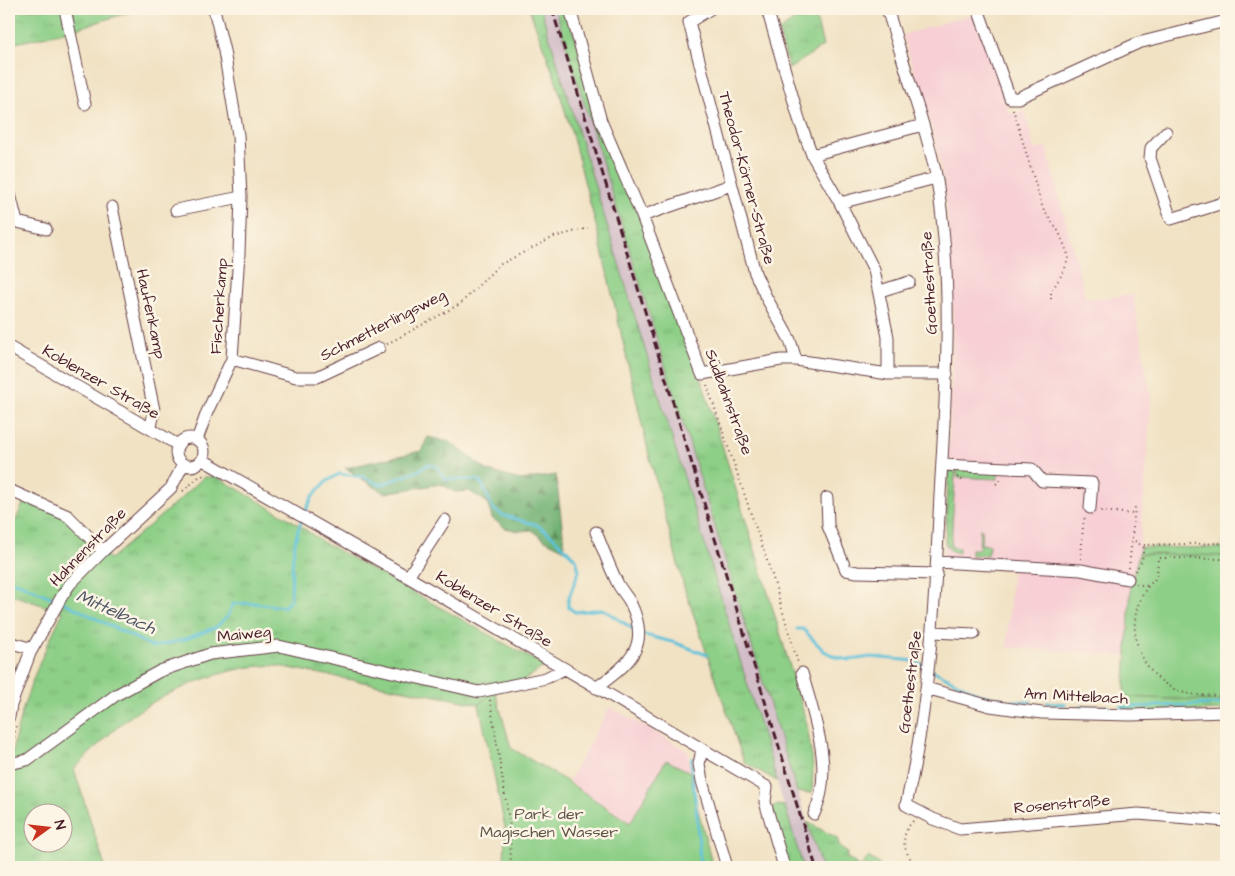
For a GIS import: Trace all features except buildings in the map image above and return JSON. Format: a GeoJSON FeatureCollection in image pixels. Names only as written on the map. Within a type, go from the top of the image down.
{"type":"FeatureCollection","features":[{"type":"Feature","properties":{"kind":"street"},"geometry":{"type":"LineString","coordinates":[[65,9],[85,104]]}},
{"type":"Feature","properties":{"kind":"street","name":"Fischerkamp"},"geometry":{"type":"LineString","coordinates":[[198,440],[207,412],[232,359],[241,197],[238,135],[224,51],[214,9]]}},
{"type":"Feature","properties":{"kind":"street","name":"Südbahnstraße"},"geometry":{"type":"LineString","coordinates":[[570,9],[601,121],[642,216],[702,374]]}},
{"type":"Feature","properties":{"kind":"street","name":"Theodor-Körner-Straße"},"geometry":{"type":"LineString","coordinates":[[710,9],[689,22],[755,273],[766,298],[790,340],[796,360]]}},
{"type":"Feature","properties":{"kind":"street"},"geometry":{"type":"LineString","coordinates":[[767,9],[799,119],[812,155],[840,203],[874,270],[880,291],[888,337],[888,374]]}},
{"type":"Feature","properties":{"kind":"street","name":"Goethestraße"},"geometry":{"type":"LineString","coordinates":[[887,9],[923,125],[936,178],[944,231],[948,287],[947,374],[933,632],[916,760],[906,805]]}},
{"type":"Feature","properties":{"kind":"street"},"geometry":{"type":"LineString","coordinates":[[978,9],[1014,98],[1138,43],[1226,21]]}},
{"type":"Feature","properties":{"kind":"street"},"geometry":{"type":"LineString","coordinates":[[812,155],[923,125]]}},
{"type":"Feature","properties":{"kind":"street"},"geometry":{"type":"LineString","coordinates":[[1166,132],[1151,148],[1150,158],[1171,219],[1226,202]]}},
{"type":"Feature","properties":{"kind":"street"},"geometry":{"type":"LineString","coordinates":[[840,203],[936,178]]}},
{"type":"Feature","properties":{"kind":"street"},"geometry":{"type":"LineString","coordinates":[[642,216],[731,185]]}},
{"type":"Feature","properties":{"kind":"street"},"geometry":{"type":"LineString","coordinates":[[9,190],[18,222],[46,228]]}},
{"type":"Feature","properties":{"kind":"street"},"geometry":{"type":"LineString","coordinates":[[176,210],[241,197]]}},
{"type":"Feature","properties":{"kind":"street","name":"Haufenkamp"},"geometry":{"type":"LineString","coordinates":[[112,207],[154,410],[151,428]]}},
{"type":"Feature","properties":{"kind":"street"},"geometry":{"type":"LineString","coordinates":[[880,291],[910,282]]}},
{"type":"Feature","properties":{"kind":"street","name":"Koblenzer Straße"},"geometry":{"type":"LineString","coordinates":[[9,347],[178,445]]}},
{"type":"Feature","properties":{"kind":"street","name":"Schmetterlingsweg"},"geometry":{"type":"LineString","coordinates":[[232,359],[296,377],[317,377],[379,348]]}},
{"type":"Feature","properties":{"kind":"street"},"geometry":{"type":"LineString","coordinates":[[702,374],[782,360],[796,360],[888,374],[947,374]]}},
{"type":"Feature","properties":{"kind":"street"},"geometry":{"type":"LineString","coordinates":[[193,438],[198,440],[205,451],[203,460],[196,466],[183,465],[176,454],[178,445],[184,439],[193,438]]}},
{"type":"Feature","properties":{"kind":"street","name":"Koblenzer Straße"},"geometry":{"type":"LineString","coordinates":[[203,460],[296,512],[768,787],[764,802],[784,867]]}},
{"type":"Feature","properties":{"kind":"street","name":"Hahnenstraße"},"geometry":{"type":"LineString","coordinates":[[9,716],[11,705],[32,649],[70,584],[171,488],[183,465]]}},
{"type":"Feature","properties":{"kind":"street"},"geometry":{"type":"LineString","coordinates":[[942,465],[1032,469],[1042,481],[1092,483],[1090,508]]}},
{"type":"Feature","properties":{"kind":"street"},"geometry":{"type":"LineString","coordinates":[[9,490],[68,516],[103,551]]}},
{"type":"Feature","properties":{"kind":"street"},"geometry":{"type":"LineString","coordinates":[[826,498],[828,526],[846,570],[857,572],[937,574]]}},
{"type":"Feature","properties":{"kind":"street"},"geometry":{"type":"LineString","coordinates":[[408,577],[445,520]]}},
{"type":"Feature","properties":{"kind":"street"},"geometry":{"type":"LineString","coordinates":[[596,532],[617,583],[630,602],[640,628],[638,644],[623,667],[596,688]]}},
{"type":"Feature","properties":{"kind":"street"},"geometry":{"type":"LineString","coordinates":[[937,562],[1081,570],[1128,579]]}},
{"type":"Feature","properties":{"kind":"street"},"geometry":{"type":"LineString","coordinates":[[933,632],[974,634]]}},
{"type":"Feature","properties":{"kind":"street"},"geometry":{"type":"LineString","coordinates":[[9,642],[32,649]]}},
{"type":"Feature","properties":{"kind":"street","name":"Maiweg"},"geometry":{"type":"LineString","coordinates":[[9,764],[28,760],[125,690],[160,671],[210,654],[279,646],[479,692],[546,678],[564,669]]}},
{"type":"Feature","properties":{"kind":"street"},"geometry":{"type":"LineString","coordinates":[[802,673],[815,718],[821,751],[823,783],[819,805],[814,814]]}},
{"type":"Feature","properties":{"kind":"street","name":"Am Mittelbach"},"geometry":{"type":"LineString","coordinates":[[926,688],[990,706],[1042,713],[1131,715],[1226,712]]}},
{"type":"Feature","properties":{"kind":"street"},"geometry":{"type":"LineString","coordinates":[[702,749],[699,764],[702,781],[727,867]]}},
{"type":"Feature","properties":{"kind":"street","name":"Rosenstraße"},"geometry":{"type":"LineString","coordinates":[[906,805],[926,816],[960,829],[1138,814],[1226,821]]}},
{"type":"Feature","properties":{"kind":"path"},"geometry":{"type":"LineString","coordinates":[[1014,98],[1043,209],[1059,232],[1069,257],[1064,271],[1051,292],[1051,298]]}},
{"type":"Feature","properties":{"kind":"path","name":"Schmetterlingsweg"},"geometry":{"type":"LineString","coordinates":[[379,348],[460,304],[500,265],[554,237],[588,228]]}},
{"type":"Feature","properties":{"kind":"path","name":"Südbahnstraße"},"geometry":{"type":"LineString","coordinates":[[702,374],[772,575],[802,673]]}},
{"type":"Feature","properties":{"kind":"path"},"geometry":{"type":"LineString","coordinates":[[187,485],[200,476],[212,474],[216,468]]}},
{"type":"Feature","properties":{"kind":"path"},"geometry":{"type":"LineString","coordinates":[[1128,579],[1134,506]]}},
{"type":"Feature","properties":{"kind":"path"},"geometry":{"type":"LineString","coordinates":[[1081,570],[1083,525],[1087,511],[1090,508],[1134,514]]}},
{"type":"Feature","properties":{"kind":"path"},"geometry":{"type":"LineString","coordinates":[[1131,538],[1144,545],[1226,543]]}},
{"type":"Feature","properties":{"kind":"path"},"geometry":{"type":"LineString","coordinates":[[1128,579],[1142,560],[1144,545]]}},
{"type":"Feature","properties":{"kind":"path"},"geometry":{"type":"LineString","coordinates":[[1226,559],[1158,558],[1157,577],[1140,598],[1135,628],[1137,646],[1147,666],[1159,679],[1183,693],[1226,696]]}},
{"type":"Feature","properties":{"kind":"path"},"geometry":{"type":"LineString","coordinates":[[488,690],[510,827],[511,867]]}},
{"type":"Feature","properties":{"kind":"path"},"geometry":{"type":"LineString","coordinates":[[914,867],[915,864],[905,852],[905,837],[909,825],[914,820],[920,819],[924,821],[926,816]]}},
{"type":"Feature","properties":{"kind":"shaded area"},"geometry":{"type":"Polygon","coordinates":[[[541,9],[555,9],[821,867],[803,867],[541,9]]]}},
{"type":"Feature","properties":{"kind":"shaded area"},"geometry":{"type":"Polygon","coordinates":[[[976,13],[1009,114],[1025,111],[1034,150],[1046,147],[1086,299],[1133,295],[1151,399],[1140,547],[1131,583],[1126,656],[1007,647],[1012,570],[943,560],[952,380],[953,280],[945,187],[933,132],[903,35],[976,13]]]}},
{"type":"Feature","properties":{"kind":"shaded area"},"geometry":{"type":"Polygon","coordinates":[[[610,707],[688,751],[690,772],[666,760],[631,823],[568,782],[610,707]]]}},
{"type":"Feature","properties":{"kind":"green space"},"geometry":{"type":"Polygon","coordinates":[[[18,9],[140,9],[69,31],[11,44],[9,39],[9,12],[18,9]]]}},
{"type":"Feature","properties":{"kind":"green space"},"geometry":{"type":"Polygon","coordinates":[[[529,9],[541,9],[777,781],[744,762],[684,587],[649,455],[598,233],[570,127],[554,75],[529,9]]]}},
{"type":"Feature","properties":{"kind":"green space"},"geometry":{"type":"Polygon","coordinates":[[[555,9],[565,9],[642,225],[703,384],[807,724],[813,767],[812,793],[797,792],[555,9]]]}},
{"type":"Feature","properties":{"kind":"green space"},"geometry":{"type":"Polygon","coordinates":[[[810,9],[814,9],[823,46],[789,69],[779,31],[810,9]]]}},
{"type":"Feature","properties":{"kind":"green space"},"geometry":{"type":"Polygon","coordinates":[[[428,437],[450,442],[488,471],[520,480],[556,475],[565,550],[545,540],[532,530],[519,531],[505,528],[492,518],[487,502],[469,491],[455,492],[441,484],[384,493],[345,468],[421,451],[428,437]]]}},
{"type":"Feature","properties":{"kind":"green space"},"geometry":{"type":"Polygon","coordinates":[[[949,468],[954,468],[956,477],[951,547],[959,548],[959,553],[951,551],[945,543],[949,468]]]}},
{"type":"Feature","properties":{"kind":"green space"},"geometry":{"type":"Polygon","coordinates":[[[956,469],[998,471],[998,479],[958,477],[956,469]]]}},
{"type":"Feature","properties":{"kind":"green space"},"geometry":{"type":"Polygon","coordinates":[[[204,477],[217,477],[293,521],[323,542],[545,666],[517,685],[495,691],[479,704],[276,666],[232,671],[184,687],[133,714],[74,769],[105,867],[9,867],[8,790],[16,735],[21,714],[36,672],[63,612],[9,594],[9,535],[27,495],[67,516],[110,559],[204,477]]]}},
{"type":"Feature","properties":{"kind":"green space"},"geometry":{"type":"Polygon","coordinates":[[[980,529],[982,530],[981,544],[989,545],[988,555],[971,555],[971,549],[979,549],[980,529]]]}},
{"type":"Feature","properties":{"kind":"green space"},"geometry":{"type":"Polygon","coordinates":[[[1140,547],[1226,548],[1226,556],[1139,554],[1140,547]]]}},
{"type":"Feature","properties":{"kind":"green space"},"geometry":{"type":"Polygon","coordinates":[[[1139,554],[1226,556],[1226,701],[1124,697],[1131,583],[1139,554]]]}},
{"type":"Feature","properties":{"kind":"green space","name":"Park der Magischen Wasser"},"geometry":{"type":"Polygon","coordinates":[[[495,691],[511,748],[568,782],[630,823],[666,760],[690,772],[713,867],[504,867],[505,827],[479,704],[495,691]]]}},
{"type":"Feature","properties":{"kind":"green space"},"geometry":{"type":"Polygon","coordinates":[[[1124,697],[1226,701],[1226,710],[1122,714],[1124,697]]]}},
{"type":"Feature","properties":{"kind":"green space"},"geometry":{"type":"Polygon","coordinates":[[[775,805],[785,806],[803,867],[787,867],[771,813],[775,805]]]}},
{"type":"Feature","properties":{"kind":"green space"},"geometry":{"type":"Polygon","coordinates":[[[807,822],[837,838],[840,848],[848,853],[847,858],[861,867],[821,867],[807,822]]]}},
{"type":"Feature","properties":{"kind":"green space"},"geometry":{"type":"Polygon","coordinates":[[[868,857],[882,866],[882,867],[861,867],[868,857]]]}},
{"type":"Feature","properties":{"kind":"waterway","name":"Mittelbach"},"geometry":{"type":"LineString","coordinates":[[304,514],[313,496],[326,482],[339,474],[364,477],[380,485],[418,471],[428,464],[437,467],[445,479],[478,480],[483,486],[493,509],[502,515],[537,525],[551,535],[576,559],[579,571],[568,600],[568,607],[575,612],[603,609],[636,631]]}},
{"type":"Feature","properties":{"kind":"waterway","name":"Mittelbach"},"geometry":{"type":"LineString","coordinates":[[63,602],[153,647],[186,639],[216,627],[228,616],[233,604],[254,603],[284,607],[291,599],[294,549],[302,520]]}},
{"type":"Feature","properties":{"kind":"waterway","name":"Mittelbach"},"geometry":{"type":"LineString","coordinates":[[9,581],[19,583],[57,600]]}},
{"type":"Feature","properties":{"kind":"waterway","name":"Mittelbach"},"geometry":{"type":"LineString","coordinates":[[797,629],[803,629],[824,651],[836,657],[849,660],[871,657],[915,661],[926,667]]}},
{"type":"Feature","properties":{"kind":"waterway","name":"Mittelbach"},"geometry":{"type":"LineString","coordinates":[[641,634],[676,643],[707,655]]}},
{"type":"Feature","properties":{"kind":"waterway","name":"Mittelbach"},"geometry":{"type":"LineString","coordinates":[[932,670],[981,695],[1004,699]]}},
{"type":"Feature","properties":{"kind":"waterway","name":"Mittelbach"},"geometry":{"type":"LineString","coordinates":[[1013,701],[1031,702]]}},
{"type":"Feature","properties":{"kind":"waterway","name":"Mittelbach"},"geometry":{"type":"LineString","coordinates":[[1047,703],[1065,704]]}},
{"type":"Feature","properties":{"kind":"waterway","name":"Mittelbach"},"geometry":{"type":"LineString","coordinates":[[1121,707],[1226,704]]}},
{"type":"Feature","properties":{"kind":"waterway","name":"Mittelbach"},"geometry":{"type":"LineString","coordinates":[[1080,707],[1108,707]]}},
{"type":"Feature","properties":{"kind":"waterway"},"geometry":{"type":"LineString","coordinates":[[692,758],[699,867]]}},
{"type":"Feature","properties":{"kind":"railway"},"geometry":{"type":"LineString","coordinates":[[552,9],[816,867]]}}]}
